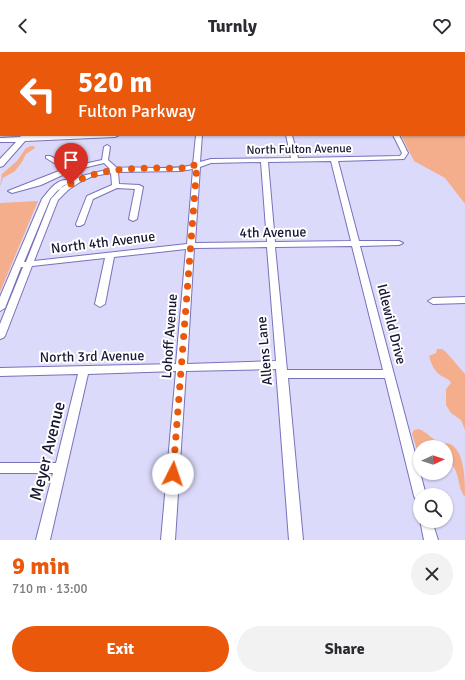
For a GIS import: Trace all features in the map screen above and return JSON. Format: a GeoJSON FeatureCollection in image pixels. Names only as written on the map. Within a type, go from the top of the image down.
{"type":"FeatureCollection","features":[{"type":"Feature","properties":{"kind":"main road"},"geometry":{"type":"LineString","coordinates":[[0,140],[20,137],[68,136]]}},
{"type":"Feature","properties":{"kind":"main road"},"geometry":{"type":"LineString","coordinates":[[0,156],[20,137]]}},
{"type":"Feature","properties":{"kind":"main road"},"geometry":{"type":"LineString","coordinates":[[0,164],[20,137]]}},
{"type":"Feature","properties":{"kind":"street","name":"Lohoff Avenue"},"geometry":{"type":"LineString","coordinates":[[168,540],[199,136]]}},
{"type":"Feature","properties":{"kind":"street"},"geometry":{"type":"LineString","coordinates":[[289,136],[295,159]]}},
{"type":"Feature","properties":{"kind":"street","name":"North Fulton Avenue"},"geometry":{"type":"LineString","coordinates":[[111,166],[188,168],[197,164],[211,161],[402,158],[405,153],[396,136]]}},
{"type":"Feature","properties":{"kind":"street"},"geometry":{"type":"LineString","coordinates":[[107,147],[116,186]]}},
{"type":"Feature","properties":{"kind":"street"},"geometry":{"type":"LineString","coordinates":[[48,157],[79,174]]}},
{"type":"Feature","properties":{"kind":"street","name":"Idlewild Drive"},"geometry":{"type":"LineString","coordinates":[[334,159],[418,488]]}},
{"type":"Feature","properties":{"kind":"street","name":"Allens Lane"},"geometry":{"type":"LineString","coordinates":[[264,160],[296,540]]}},
{"type":"Feature","properties":{"kind":"street"},"geometry":{"type":"LineString","coordinates":[[12,190],[38,183],[90,162],[111,166]]}},
{"type":"Feature","properties":{"kind":"street"},"geometry":{"type":"LineString","coordinates":[[0,308],[46,198],[60,184],[79,174],[111,166]]}},
{"type":"Feature","properties":{"kind":"street"},"geometry":{"type":"LineString","coordinates":[[0,336],[52,204],[59,194],[67,187],[83,178],[111,166]]}},
{"type":"Feature","properties":{"kind":"street"},"geometry":{"type":"LineString","coordinates":[[80,224],[90,198],[116,186],[139,187],[133,219]]}},
{"type":"Feature","properties":{"kind":"street"},"geometry":{"type":"LineString","coordinates":[[356,244],[399,243]]}},
{"type":"Feature","properties":{"kind":"street","name":"4th Avenue"},"geometry":{"type":"LineString","coordinates":[[191,246],[356,244]]}},
{"type":"Feature","properties":{"kind":"street","name":"North 4th Avenue"},"geometry":{"type":"LineString","coordinates":[[19,265],[191,246]]}},
{"type":"Feature","properties":{"kind":"street"},"geometry":{"type":"LineString","coordinates":[[100,304],[110,255]]}},
{"type":"Feature","properties":{"kind":"street"},"geometry":{"type":"LineString","coordinates":[[433,301],[465,302]]}},
{"type":"Feature","properties":{"kind":"street","name":"North 3rd Avenue"},"geometry":{"type":"LineString","coordinates":[[0,372],[181,368],[281,369],[389,374]]}},
{"type":"Feature","properties":{"kind":"street","name":"Meyer Avenue"},"geometry":{"type":"LineString","coordinates":[[43,540],[84,370]]}},
{"type":"Feature","properties":{"kind":"street"},"geometry":{"type":"LineString","coordinates":[[0,468],[60,468]]}},
{"type":"Feature","properties":{"kind":"street"},"geometry":{"type":"LineString","coordinates":[[428,528],[431,540]]}},
{"type":"Feature","properties":{"kind":"shaded area"},"geometry":{"type":"Polygon","coordinates":[[[402,136],[465,136],[465,204],[445,178],[414,161],[402,136]]]}},
{"type":"Feature","properties":{"kind":"shaded area"},"geometry":{"type":"Polygon","coordinates":[[[34,146],[35,148],[26,154],[15,171],[3,178],[0,187],[2,174],[17,161],[26,148],[34,146]]]}},
{"type":"Feature","properties":{"kind":"shaded area"},"geometry":{"type":"Polygon","coordinates":[[[38,201],[0,292],[0,203],[38,201]]]}},
{"type":"Feature","properties":{"kind":"shaded area"},"geometry":{"type":"Polygon","coordinates":[[[437,349],[442,349],[446,352],[465,374],[465,430],[461,420],[451,413],[446,405],[446,389],[451,383],[434,369],[429,356],[436,353],[437,349]]]}},
{"type":"Feature","properties":{"kind":"shaded area"},"geometry":{"type":"Polygon","coordinates":[[[419,429],[436,440],[414,440],[412,434],[414,430],[419,429]]]}},
{"type":"Feature","properties":{"kind":"shaded area"},"geometry":{"type":"Polygon","coordinates":[[[453,446],[460,455],[462,461],[465,497],[460,488],[454,468],[453,446]]]}},
{"type":"Feature","properties":{"kind":"route"},"geometry":{"type":"LineString","coordinates":[[71,184],[77,180],[94,174],[114,170],[188,168],[197,164],[173,474]]}}]}
